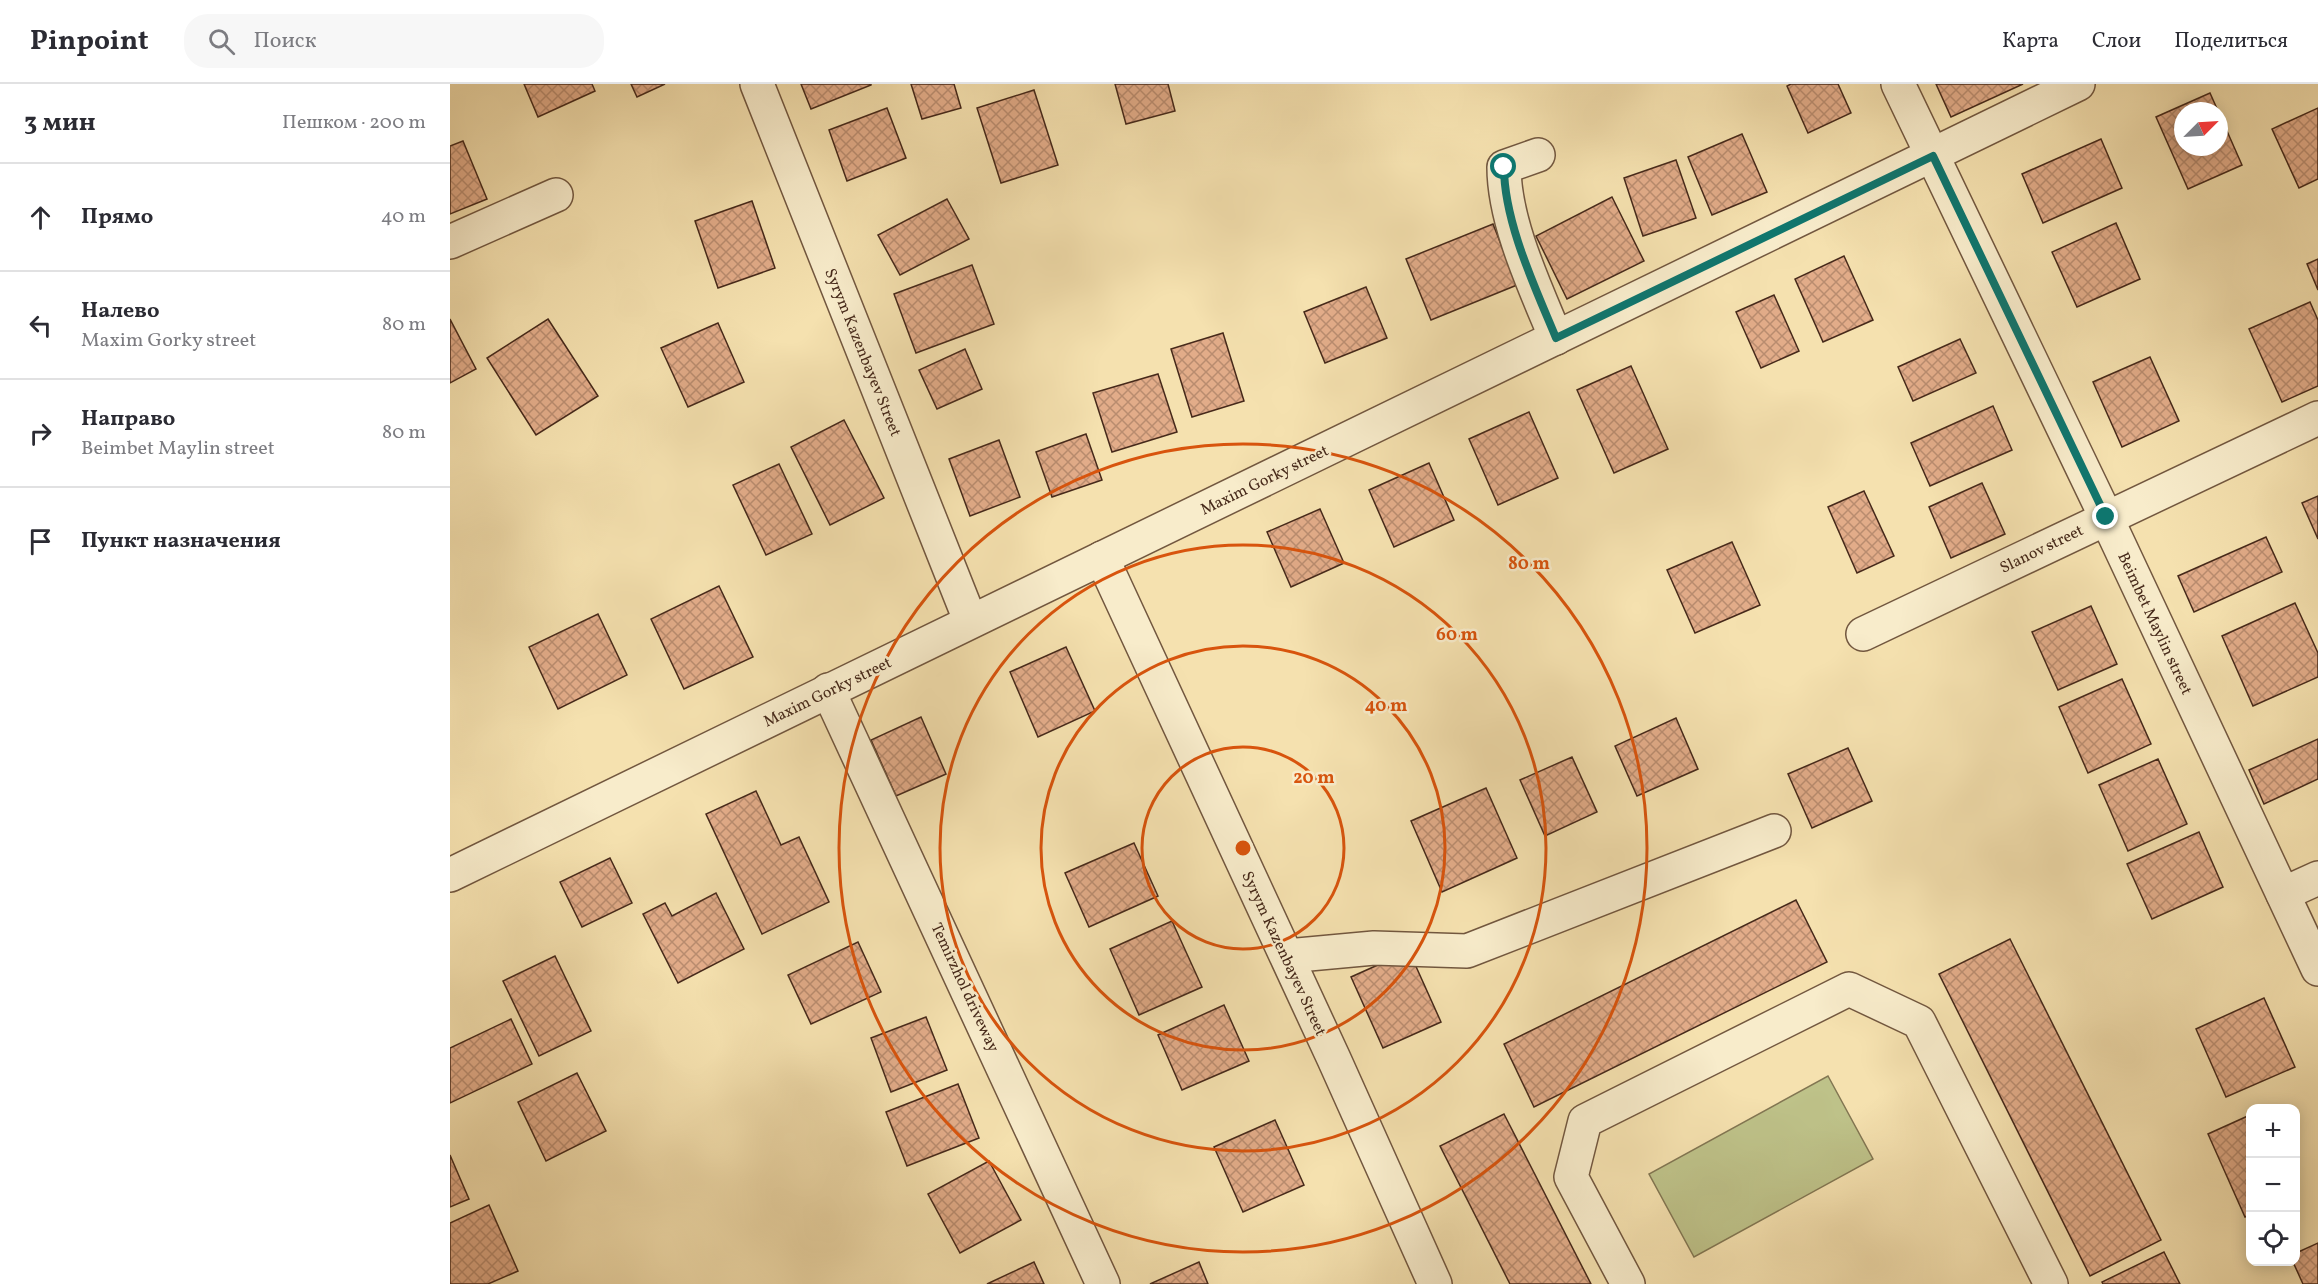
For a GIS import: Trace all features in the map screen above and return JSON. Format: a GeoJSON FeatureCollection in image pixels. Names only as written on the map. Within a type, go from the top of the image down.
{"type":"FeatureCollection","features":[{"type":"Feature","properties":{"kind":"street","name":"Syrym Kazenbayev Street"},"geometry":{"type":"LineString","coordinates":[[757,84],[970,620]]}},
{"type":"Feature","properties":{"kind":"street","name":"Beimbet Maylin street"},"geometry":{"type":"LineString","coordinates":[[1898,84],[2106,517],[2318,969]]}},
{"type":"Feature","properties":{"kind":"street","name":"Maxim Gorky street"},"geometry":{"type":"LineString","coordinates":[[450,875],[970,620],[2078,84]]}},
{"type":"Feature","properties":{"kind":"street"},"geometry":{"type":"LineString","coordinates":[[1538,155],[1504,167],[1504,189],[1530,274],[1556,338]]}},
{"type":"Feature","properties":{"kind":"street"},"geometry":{"type":"LineString","coordinates":[[450,242],[556,195]]}},
{"type":"Feature","properties":{"kind":"street","name":"Slanov street"},"geometry":{"type":"LineString","coordinates":[[1863,634],[2318,418]]}},
{"type":"Feature","properties":{"kind":"street","name":"Syrym Kazenbayev Street"},"geometry":{"type":"LineString","coordinates":[[1102,558],[1287,956],[1435,1284]]}},
{"type":"Feature","properties":{"kind":"street","name":"Temirzhol driveway"},"geometry":{"type":"LineString","coordinates":[[828,690],[1103,1284]]}},
{"type":"Feature","properties":{"kind":"street"},"geometry":{"type":"LineString","coordinates":[[1287,956],[1374,948],[1467,951],[1774,831]]}},
{"type":"Feature","properties":{"kind":"street"},"geometry":{"type":"LineString","coordinates":[[2283,894],[2318,878]]}},
{"type":"Feature","properties":{"kind":"street"},"geometry":{"type":"LineString","coordinates":[[1628,1284],[1571,1177],[1585,1121],[1849,989],[1919,1022],[2051,1284]]}},
{"type":"Feature","properties":{"kind":"green space"},"geometry":{"type":"Polygon","coordinates":[[[1828,1076],[1873,1159],[1694,1257],[1649,1174],[1828,1076]]]}},
{"type":"Feature","properties":{"kind":"building"},"geometry":{"type":"Polygon","coordinates":[[[524,84],[592,84],[595,91],[538,117],[524,84]]]}},
{"type":"Feature","properties":{"kind":"building"},"geometry":{"type":"Polygon","coordinates":[[[631,84],[665,84],[637,97],[631,84]]]}},
{"type":"Feature","properties":{"kind":"building"},"geometry":{"type":"Polygon","coordinates":[[[801,84],[871,84],[871,85],[811,109],[801,84]]]}},
{"type":"Feature","properties":{"kind":"building"},"geometry":{"type":"Polygon","coordinates":[[[911,84],[954,84],[961,108],[922,119],[911,84]]]}},
{"type":"Feature","properties":{"kind":"building"},"geometry":{"type":"Polygon","coordinates":[[[1115,84],[1168,84],[1175,111],[1126,124],[1115,84]]]}},
{"type":"Feature","properties":{"kind":"building"},"geometry":{"type":"Polygon","coordinates":[[[1791,84],[1838,84],[1851,113],[1808,133],[1787,86],[1791,84]]]}},
{"type":"Feature","properties":{"kind":"building"},"geometry":{"type":"Polygon","coordinates":[[[1936,84],[2023,84],[1951,117],[1936,84]]]}},
{"type":"Feature","properties":{"kind":"building"},"geometry":{"type":"Polygon","coordinates":[[[1034,90],[1058,165],[1001,183],[977,108],[1034,90]]]}},
{"type":"Feature","properties":{"kind":"building"},"geometry":{"type":"Polygon","coordinates":[[[2210,93],[2214,102],[2190,102],[2210,93]]]}},
{"type":"Feature","properties":{"kind":"building"},"geometry":{"type":"Polygon","coordinates":[[[887,108],[906,158],[847,181],[829,130],[887,108]]]}},
{"type":"Feature","properties":{"kind":"building"},"geometry":{"type":"Polygon","coordinates":[[[2318,108],[2318,179],[2299,188],[2272,129],[2318,108]]]}},
{"type":"Feature","properties":{"kind":"building"},"geometry":{"type":"Polygon","coordinates":[[[2174,109],[2174,156],[2228,156],[2228,133],[2242,165],[2188,189],[2156,117],[2174,109]]]}},
{"type":"Feature","properties":{"kind":"building"},"geometry":{"type":"Polygon","coordinates":[[[1742,134],[1767,192],[1712,215],[1688,157],[1742,134]]]}},
{"type":"Feature","properties":{"kind":"building"},"geometry":{"type":"Polygon","coordinates":[[[2101,139],[2122,188],[2043,223],[2022,174],[2101,139]]]}},
{"type":"Feature","properties":{"kind":"building"},"geometry":{"type":"Polygon","coordinates":[[[463,141],[487,199],[450,214],[450,146],[463,141]]]}},
{"type":"Feature","properties":{"kind":"building"},"geometry":{"type":"Polygon","coordinates":[[[1676,160],[1696,218],[1643,236],[1624,178],[1676,160]]]}},
{"type":"Feature","properties":{"kind":"building"},"geometry":{"type":"Polygon","coordinates":[[[1612,197],[1644,261],[1567,299],[1536,236],[1612,197]]]}},
{"type":"Feature","properties":{"kind":"building"},"geometry":{"type":"Polygon","coordinates":[[[947,199],[969,239],[900,275],[878,235],[947,199]]]}},
{"type":"Feature","properties":{"kind":"building"},"geometry":{"type":"Polygon","coordinates":[[[752,201],[775,268],[718,288],[695,221],[752,201]]]}},
{"type":"Feature","properties":{"kind":"building"},"geometry":{"type":"Polygon","coordinates":[[[2116,223],[2140,279],[2077,307],[2052,252],[2116,223]]]}},
{"type":"Feature","properties":{"kind":"building"},"geometry":{"type":"Polygon","coordinates":[[[1493,224],[1517,285],[1431,320],[1406,259],[1493,224]]]}},
{"type":"Feature","properties":{"kind":"building"},"geometry":{"type":"Polygon","coordinates":[[[1844,256],[1873,320],[1823,342],[1795,279],[1844,256]]]}},
{"type":"Feature","properties":{"kind":"building"},"geometry":{"type":"Polygon","coordinates":[[[2318,259],[2318,290],[2307,264],[2318,259]]]}},
{"type":"Feature","properties":{"kind":"building"},"geometry":{"type":"Polygon","coordinates":[[[972,265],[994,324],[916,353],[894,294],[972,265]]]}},
{"type":"Feature","properties":{"kind":"building"},"geometry":{"type":"Polygon","coordinates":[[[1366,287],[1387,338],[1325,363],[1304,312],[1366,287]]]}},
{"type":"Feature","properties":{"kind":"building"},"geometry":{"type":"Polygon","coordinates":[[[1774,295],[1799,351],[1761,368],[1736,312],[1774,295]]]}},
{"type":"Feature","properties":{"kind":"building"},"geometry":{"type":"Polygon","coordinates":[[[2310,302],[2318,320],[2318,386],[2282,402],[2249,329],[2310,302]]]}},
{"type":"Feature","properties":{"kind":"building"},"geometry":{"type":"Polygon","coordinates":[[[450,319],[476,369],[450,383],[450,319]]]}},
{"type":"Feature","properties":{"kind":"building"},"geometry":{"type":"Polygon","coordinates":[[[548,319],[598,396],[536,435],[487,358],[548,319]]]}},
{"type":"Feature","properties":{"kind":"building"},"geometry":{"type":"Polygon","coordinates":[[[718,323],[744,382],[688,407],[661,348],[718,323]]]}},
{"type":"Feature","properties":{"kind":"building"},"geometry":{"type":"Polygon","coordinates":[[[1223,333],[1244,401],[1192,417],[1171,349],[1223,333]]]}},
{"type":"Feature","properties":{"kind":"building"},"geometry":{"type":"Polygon","coordinates":[[[1960,339],[1976,373],[1913,401],[1898,367],[1960,339]]]}},
{"type":"Feature","properties":{"kind":"building"},"geometry":{"type":"Polygon","coordinates":[[[965,349],[982,389],[937,409],[919,370],[965,349]]]}},
{"type":"Feature","properties":{"kind":"building"},"geometry":{"type":"Polygon","coordinates":[[[2150,357],[2179,421],[2122,447],[2093,382],[2150,357]]]}},
{"type":"Feature","properties":{"kind":"building"},"geometry":{"type":"Polygon","coordinates":[[[1631,366],[1668,449],[1614,473],[1577,390],[1631,366]]]}},
{"type":"Feature","properties":{"kind":"building"},"geometry":{"type":"Polygon","coordinates":[[[1158,374],[1177,432],[1112,452],[1093,393],[1158,374]]]}},
{"type":"Feature","properties":{"kind":"building"},"geometry":{"type":"Polygon","coordinates":[[[1993,406],[2012,450],[1930,486],[1911,443],[1993,406]]]}},
{"type":"Feature","properties":{"kind":"building"},"geometry":{"type":"Polygon","coordinates":[[[1529,412],[1558,478],[1498,505],[1469,439],[1529,412]]]}},
{"type":"Feature","properties":{"kind":"building"},"geometry":{"type":"Polygon","coordinates":[[[844,420],[884,498],[830,525],[791,447],[844,420]]]}},
{"type":"Feature","properties":{"kind":"building"},"geometry":{"type":"Polygon","coordinates":[[[1086,434],[1102,480],[1052,497],[1036,452],[1086,434]]]}},
{"type":"Feature","properties":{"kind":"building"},"geometry":{"type":"Polygon","coordinates":[[[999,440],[1020,497],[970,516],[949,459],[999,440]]]}},
{"type":"Feature","properties":{"kind":"building"},"geometry":{"type":"Polygon","coordinates":[[[1429,463],[1454,520],[1394,547],[1369,490],[1429,463]]]}},
{"type":"Feature","properties":{"kind":"building"},"geometry":{"type":"Polygon","coordinates":[[[779,464],[812,534],[766,555],[733,485],[779,464]]]}},
{"type":"Feature","properties":{"kind":"building"},"geometry":{"type":"Polygon","coordinates":[[[1982,483],[2005,534],[1951,558],[1929,507],[1982,483]]]}},
{"type":"Feature","properties":{"kind":"building"},"geometry":{"type":"Polygon","coordinates":[[[1864,491],[1894,556],[1857,573],[1828,507],[1864,491]]]}},
{"type":"Feature","properties":{"kind":"building"},"geometry":{"type":"Polygon","coordinates":[[[2318,496],[2318,539],[2302,503],[2318,496]]]}},
{"type":"Feature","properties":{"kind":"building"},"geometry":{"type":"Polygon","coordinates":[[[1320,509],[1344,563],[1291,587],[1267,532],[1320,509]]]}},
{"type":"Feature","properties":{"kind":"building"},"geometry":{"type":"Polygon","coordinates":[[[2266,537],[2282,572],[2194,612],[2178,576],[2266,537]]]}},
{"type":"Feature","properties":{"kind":"building"},"geometry":{"type":"Polygon","coordinates":[[[1732,542],[1760,605],[1695,633],[1667,570],[1732,542]]]}},
{"type":"Feature","properties":{"kind":"building"},"geometry":{"type":"Polygon","coordinates":[[[719,586],[753,657],[684,689],[651,619],[719,586]]]}},
{"type":"Feature","properties":{"kind":"building"},"geometry":{"type":"Polygon","coordinates":[[[2295,603],[2318,653],[2318,677],[2253,706],[2222,636],[2295,603]]]}},
{"type":"Feature","properties":{"kind":"building"},"geometry":{"type":"Polygon","coordinates":[[[2091,606],[2117,664],[2058,690],[2032,632],[2091,606]]]}},
{"type":"Feature","properties":{"kind":"building"},"geometry":{"type":"Polygon","coordinates":[[[598,614],[627,675],[558,709],[529,647],[598,614]]]}},
{"type":"Feature","properties":{"kind":"building"},"geometry":{"type":"Polygon","coordinates":[[[1066,647],[1095,711],[1038,737],[1010,672],[1066,647]]]}},
{"type":"Feature","properties":{"kind":"building"},"geometry":{"type":"Polygon","coordinates":[[[2122,679],[2151,744],[2088,773],[2059,707],[2122,679]]]}},
{"type":"Feature","properties":{"kind":"building"},"geometry":{"type":"Polygon","coordinates":[[[921,717],[946,774],[896,796],[871,740],[921,717]]]}},
{"type":"Feature","properties":{"kind":"building"},"geometry":{"type":"Polygon","coordinates":[[[1676,718],[1698,769],[1637,796],[1615,746],[1676,718]]]}},
{"type":"Feature","properties":{"kind":"building"},"geometry":{"type":"Polygon","coordinates":[[[2318,739],[2318,779],[2264,804],[2249,770],[2318,739]]]}},
{"type":"Feature","properties":{"kind":"building"},"geometry":{"type":"Polygon","coordinates":[[[1848,748],[1872,801],[1812,828],[1788,774],[1848,748]]]}},
{"type":"Feature","properties":{"kind":"building"},"geometry":{"type":"Polygon","coordinates":[[[1572,757],[1597,812],[1545,836],[1520,780],[1572,757]]]}},
{"type":"Feature","properties":{"kind":"building"},"geometry":{"type":"Polygon","coordinates":[[[2158,759],[2187,824],[2128,851],[2099,785],[2158,759]]]}},
{"type":"Feature","properties":{"kind":"building"},"geometry":{"type":"Polygon","coordinates":[[[1486,788],[1517,858],[1442,892],[1411,821],[1486,788]]]}},
{"type":"Feature","properties":{"kind":"building"},"geometry":{"type":"Polygon","coordinates":[[[756,791],[781,845],[799,837],[829,902],[762,934],[706,814],[756,791]]]}},
{"type":"Feature","properties":{"kind":"building"},"geometry":{"type":"Polygon","coordinates":[[[2199,832],[2223,887],[2152,919],[2127,864],[2199,832]]]}},
{"type":"Feature","properties":{"kind":"building"},"geometry":{"type":"Polygon","coordinates":[[[1134,843],[1158,896],[1089,927],[1065,873],[1134,843]]]}},
{"type":"Feature","properties":{"kind":"building"},"geometry":{"type":"Polygon","coordinates":[[[610,858],[632,903],[582,927],[560,882],[610,858]]]}},
{"type":"Feature","properties":{"kind":"building"},"geometry":{"type":"Polygon","coordinates":[[[716,893],[744,949],[678,983],[643,914],[665,903],[672,916],[716,893]]]}},
{"type":"Feature","properties":{"kind":"building"},"geometry":{"type":"Polygon","coordinates":[[[1796,900],[1827,962],[1534,1107],[1504,1044],[1796,900]]]}},
{"type":"Feature","properties":{"kind":"building"},"geometry":{"type":"Polygon","coordinates":[[[1172,921],[1202,987],[1139,1015],[1110,949],[1172,921]]]}},
{"type":"Feature","properties":{"kind":"building"},"geometry":{"type":"Polygon","coordinates":[[[2010,939],[2161,1240],[2090,1276],[1939,974],[2010,939]]]}},
{"type":"Feature","properties":{"kind":"building"},"geometry":{"type":"Polygon","coordinates":[[[858,942],[881,992],[811,1024],[788,975],[858,942]]]}},
{"type":"Feature","properties":{"kind":"building"},"geometry":{"type":"Polygon","coordinates":[[[1409,951],[1441,1022],[1383,1048],[1351,977],[1409,951]]]}},
{"type":"Feature","properties":{"kind":"building"},"geometry":{"type":"Polygon","coordinates":[[[555,956],[591,1031],[539,1056],[503,981],[555,956]]]}},
{"type":"Feature","properties":{"kind":"building"},"geometry":{"type":"Polygon","coordinates":[[[2264,998],[2295,1067],[2226,1097],[2196,1029],[2264,998]]]}},
{"type":"Feature","properties":{"kind":"building"},"geometry":{"type":"Polygon","coordinates":[[[1224,1005],[1249,1061],[1182,1090],[1158,1035],[1224,1005]]]}},
{"type":"Feature","properties":{"kind":"building"},"geometry":{"type":"Polygon","coordinates":[[[926,1017],[947,1070],[891,1092],[871,1038],[926,1017]]]}},
{"type":"Feature","properties":{"kind":"building"},"geometry":{"type":"Polygon","coordinates":[[[511,1019],[532,1064],[450,1103],[450,1048],[511,1019]]]}},
{"type":"Feature","properties":{"kind":"building"},"geometry":{"type":"Polygon","coordinates":[[[577,1073],[606,1131],[546,1161],[518,1102],[577,1073]]]}},
{"type":"Feature","properties":{"kind":"building"},"geometry":{"type":"Polygon","coordinates":[[[958,1084],[979,1138],[907,1166],[886,1112],[958,1084]]]}},
{"type":"Feature","properties":{"kind":"building"},"geometry":{"type":"Polygon","coordinates":[[[1504,1114],[1591,1284],[1510,1284],[1440,1146],[1504,1114]]]}},
{"type":"Feature","properties":{"kind":"building"},"geometry":{"type":"Polygon","coordinates":[[[2246,1117],[2246,1217],[2245,1217],[2208,1134],[2246,1117]]]}},
{"type":"Feature","properties":{"kind":"building"},"geometry":{"type":"Polygon","coordinates":[[[1275,1120],[1304,1185],[1243,1212],[1214,1147],[1275,1120]]]}},
{"type":"Feature","properties":{"kind":"building"},"geometry":{"type":"Polygon","coordinates":[[[450,1155],[469,1199],[450,1207],[450,1155]]]}},
{"type":"Feature","properties":{"kind":"building"},"geometry":{"type":"Polygon","coordinates":[[[989,1161],[1021,1220],[960,1253],[928,1194],[989,1161]]]}},
{"type":"Feature","properties":{"kind":"building"},"geometry":{"type":"Polygon","coordinates":[[[489,1205],[518,1271],[488,1284],[450,1284],[450,1223],[489,1205]]]}},
{"type":"Feature","properties":{"kind":"building"},"geometry":{"type":"Polygon","coordinates":[[[2318,1243],[2318,1284],[2303,1284],[2295,1266],[2300,1266],[2300,1251],[2318,1243]]]}},
{"type":"Feature","properties":{"kind":"building"},"geometry":{"type":"Polygon","coordinates":[[[2164,1252],[2180,1284],[2103,1284],[2102,1282],[2164,1252]]]}},
{"type":"Feature","properties":{"kind":"building"},"geometry":{"type":"Polygon","coordinates":[[[1034,1262],[1044,1284],[987,1284],[1034,1262]]]}},
{"type":"Feature","properties":{"kind":"building"},"geometry":{"type":"Polygon","coordinates":[[[1199,1262],[1208,1284],[1150,1284],[1199,1262]]]}},
{"type":"Feature","properties":{"kind":"route"},"geometry":{"type":"LineString","coordinates":[[1504,167],[1504,189],[1530,274],[1556,338],[1933,156],[2106,517]]}}]}
